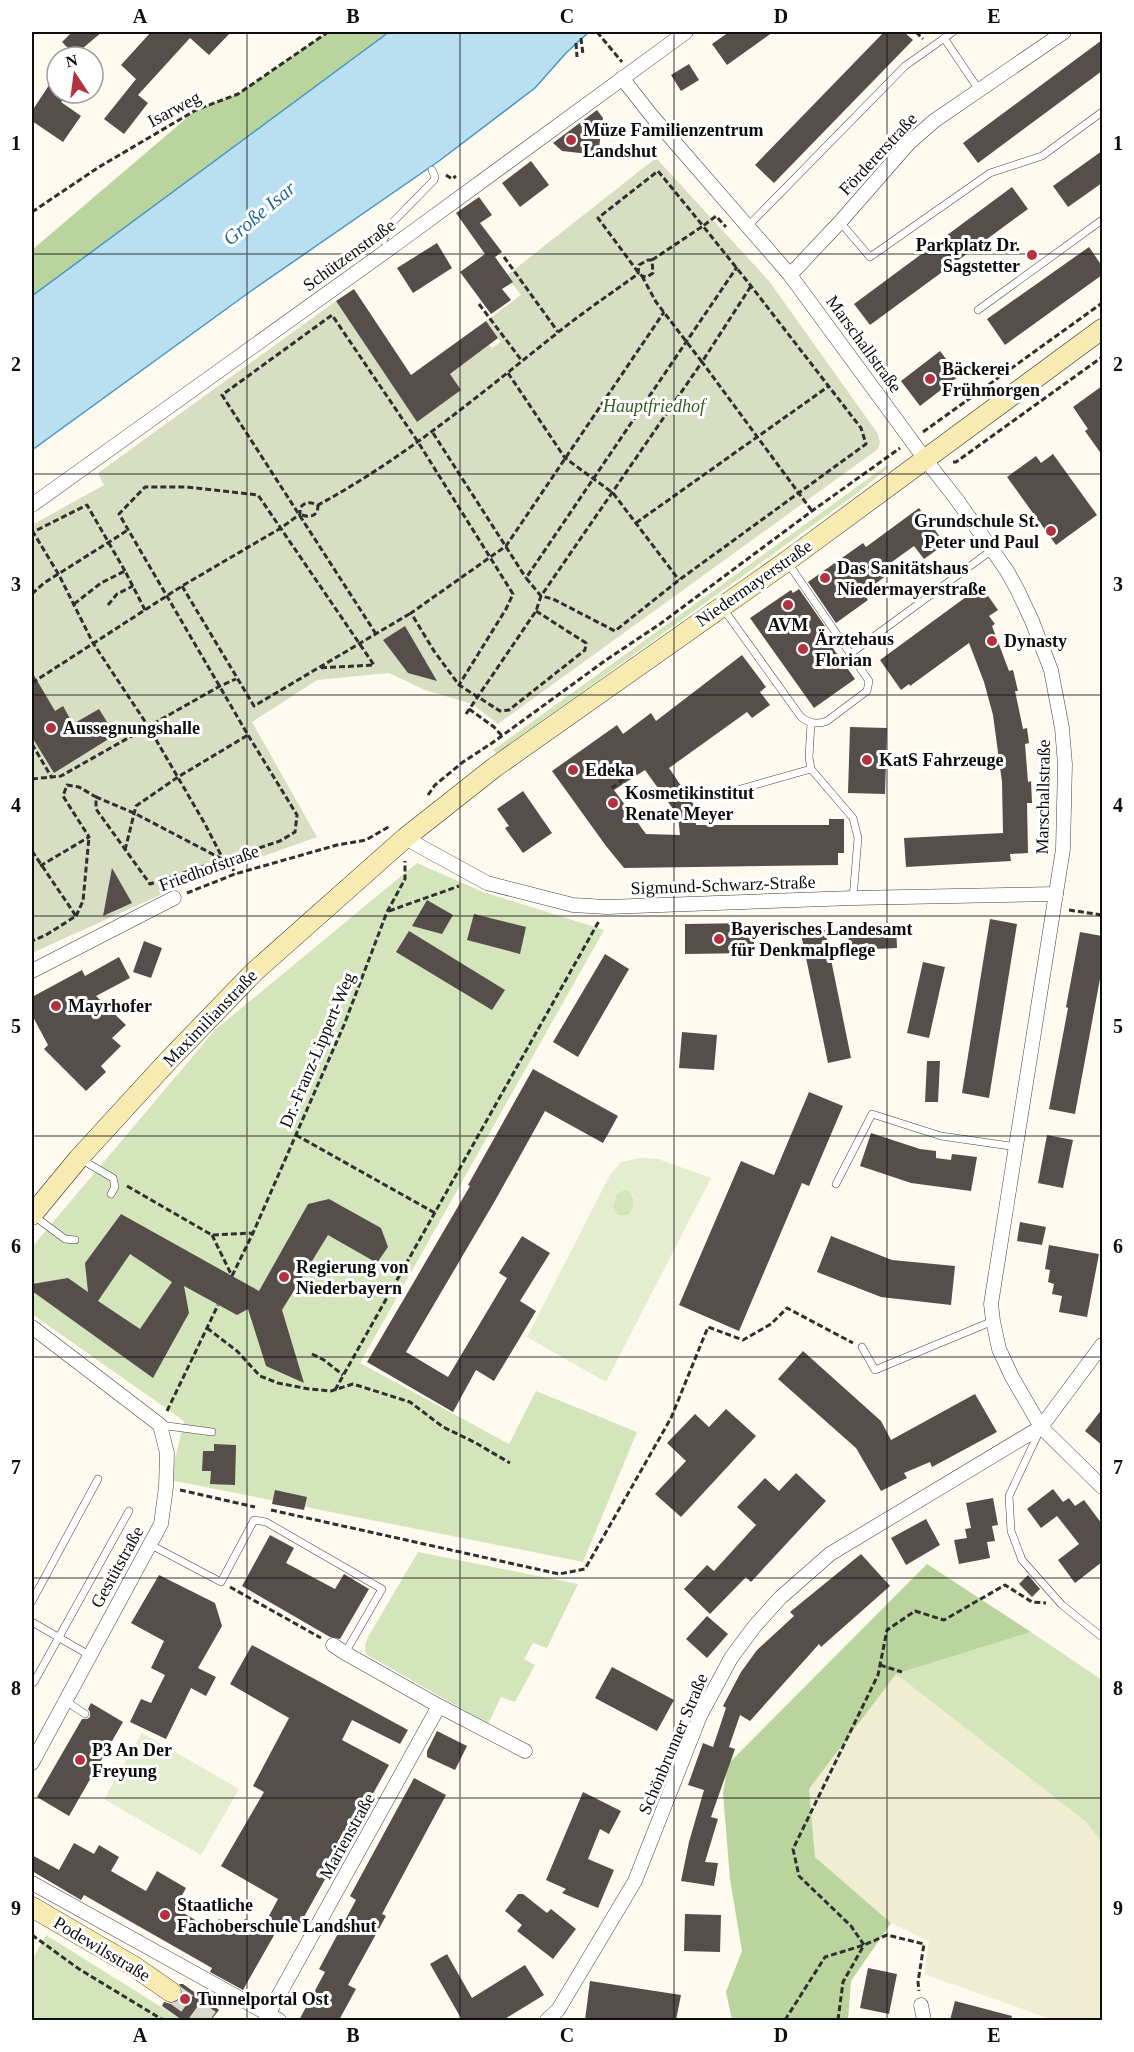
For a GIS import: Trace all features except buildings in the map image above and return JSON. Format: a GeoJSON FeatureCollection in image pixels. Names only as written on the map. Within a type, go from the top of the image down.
{"type":"FeatureCollection","features":[{"type":"Feature","properties":{"kind":"main road","name":"Niedermayerstraße"},"geometry":{"type":"LineString","coordinates":[[400,830],[787,561],[1102,329]]}},
{"type":"Feature","properties":{"kind":"main road","name":"Maximilianstraße"},"geometry":{"type":"LineString","coordinates":[[32,1215],[79,1158],[167,1062],[254,972],[400,830]]}},
{"type":"Feature","properties":{"kind":"main road","name":"Podewilsstraße"},"geometry":{"type":"LineString","coordinates":[[32,1907],[135,1967],[171,1992]]}},
{"type":"Feature","properties":{"kind":"street","name":"Schützenstraße"},"geometry":{"type":"LineString","coordinates":[[32,505],[406,237],[686,32]]}},
{"type":"Feature","properties":{"kind":"street","name":"Fördererstraße"},"geometry":{"type":"LineString","coordinates":[[790,275],[909,143],[934,121],[1064,32]]}},
{"type":"Feature","properties":{"kind":"street","name":"Marschallstraße"},"geometry":{"type":"LineString","coordinates":[[622,78],[651,115],[790,275],[957,500],[1017,589],[1051,670],[1059,711],[1065,764],[1063,849],[1017,1147],[998,1254],[992,1304],[993,1321],[999,1349],[1012,1377],[1041,1427],[1102,1487]]}},
{"type":"Feature","properties":{"kind":"street","name":"Sigmund-Schwarz-Straße"},"geometry":{"type":"LineString","coordinates":[[400,830],[487,883],[573,904],[607,908],[853,898],[1055,901]]}},
{"type":"Feature","properties":{"kind":"street","name":"Friedhofstraße"},"geometry":{"type":"LineString","coordinates":[[32,971],[174,898]]}},
{"type":"Feature","properties":{"kind":"street"},"geometry":{"type":"LineString","coordinates":[[32,1327],[160,1425]]}},
{"type":"Feature","properties":{"kind":"street","name":"Schönbrunner Straße"},"geometry":{"type":"LineString","coordinates":[[547,2020],[558,2010],[636,1881],[700,1716],[731,1658],[754,1627],[780,1598],[830,1554],[1041,1427],[1102,1345]]}},
{"type":"Feature","properties":{"kind":"street","name":"Gestütstraße"},"geometry":{"type":"LineString","coordinates":[[32,1763],[161,1524],[166,1487],[167,1453],[160,1425]]}},
{"type":"Feature","properties":{"kind":"street"},"geometry":{"type":"LineString","coordinates":[[333,1645],[525,1751]]}},
{"type":"Feature","properties":{"kind":"street","name":"Marienstraße"},"geometry":{"type":"LineString","coordinates":[[271,2019],[440,1706]]}},
{"type":"Feature","properties":{"kind":"street"},"geometry":{"type":"LineString","coordinates":[[32,1884],[271,2019]]}},
{"type":"Feature","properties":{"kind":"street"},"geometry":{"type":"LineString","coordinates":[[921,2005],[924,2020]]}},
{"type":"Feature","properties":{"kind":"lane"},"geometry":{"type":"LineString","coordinates":[[748,226],[905,66],[953,32]]}},
{"type":"Feature","properties":{"kind":"lane"},"geometry":{"type":"LineString","coordinates":[[944,38],[979,90]]}},
{"type":"Feature","properties":{"kind":"lane"},"geometry":{"type":"LineString","coordinates":[[840,222],[870,257],[990,173],[1042,156],[1102,112]]}},
{"type":"Feature","properties":{"kind":"lane"},"geometry":{"type":"LineString","coordinates":[[383,241],[392,224],[434,180],[432,170]]}},
{"type":"Feature","properties":{"kind":"lane"},"geometry":{"type":"LineString","coordinates":[[978,310],[1102,220]]}},
{"type":"Feature","properties":{"kind":"lane"},"geometry":{"type":"LineString","coordinates":[[850,654],[992,550]]}},
{"type":"Feature","properties":{"kind":"lane"},"geometry":{"type":"LineString","coordinates":[[722,606],[801,717],[811,723],[827,721],[868,690],[869,681],[787,561]]}},
{"type":"Feature","properties":{"kind":"lane"},"geometry":{"type":"LineString","coordinates":[[811,723],[809,757],[811,769],[853,818],[858,838],[853,898]]}},
{"type":"Feature","properties":{"kind":"lane"},"geometry":{"type":"LineString","coordinates":[[730,792],[811,769]]}},
{"type":"Feature","properties":{"kind":"lane"},"geometry":{"type":"LineString","coordinates":[[836,1184],[872,1114],[941,1136],[1017,1147]]}},
{"type":"Feature","properties":{"kind":"lane"},"geometry":{"type":"LineString","coordinates":[[79,1158],[113,1178],[115,1186],[111,1194]]}},
{"type":"Feature","properties":{"kind":"lane"},"geometry":{"type":"LineString","coordinates":[[32,1215],[65,1239],[75,1240]]}},
{"type":"Feature","properties":{"kind":"lane"},"geometry":{"type":"LineString","coordinates":[[862,1347],[875,1370],[993,1321]]}},
{"type":"Feature","properties":{"kind":"lane"},"geometry":{"type":"LineString","coordinates":[[160,1425],[212,1432]]}},
{"type":"Feature","properties":{"kind":"lane"},"geometry":{"type":"LineString","coordinates":[[1041,1427],[1009,1496],[1011,1532],[1022,1560],[1062,1605],[1102,1637]]}},
{"type":"Feature","properties":{"kind":"lane"},"geometry":{"type":"LineString","coordinates":[[32,1601],[98,1479]]}},
{"type":"Feature","properties":{"kind":"lane"},"geometry":{"type":"LineString","coordinates":[[34,1682],[129,1510]]}},
{"type":"Feature","properties":{"kind":"lane"},"geometry":{"type":"LineString","coordinates":[[151,1545],[221,1582],[254,1520],[266,1522],[382,1589],[345,1653]]}},
{"type":"Feature","properties":{"kind":"lane"},"geometry":{"type":"LineString","coordinates":[[32,1622],[89,1655]]}},
{"type":"Feature","properties":{"kind":"lane"},"geometry":{"type":"LineString","coordinates":[[66,1701],[85,1714]]}},
{"type":"Feature","properties":{"kind":"path","name":"Isarweg"},"geometry":{"type":"LineString","coordinates":[[32,212],[99,167],[196,110],[238,94],[328,32]]}},
{"type":"Feature","properties":{"kind":"path"},"geometry":{"type":"LineString","coordinates":[[597,32],[622,61],[622,78]]}},
{"type":"Feature","properties":{"kind":"path"},"geometry":{"type":"LineString","coordinates":[[581,38],[583,55]]}},
{"type":"Feature","properties":{"kind":"path"},"geometry":{"type":"LineString","coordinates":[[576,43],[577,57]]}},
{"type":"Feature","properties":{"kind":"path"},"geometry":{"type":"LineString","coordinates":[[433,432],[526,578],[541,596],[553,599],[615,631],[679,580],[800,494],[867,444],[861,428],[829,386],[737,267],[658,171],[598,218],[642,276],[664,312],[758,436],[800,494],[812,511]]}},
{"type":"Feature","properties":{"kind":"path"},"geometry":{"type":"LineString","coordinates":[[318,505],[433,432],[558,332],[638,274],[639,265],[652,260],[703,226]]}},
{"type":"Feature","properties":{"kind":"path"},"geometry":{"type":"LineString","coordinates":[[504,257],[558,332]]}},
{"type":"Feature","properties":{"kind":"path"},"geometry":{"type":"LineString","coordinates":[[642,276],[647,277],[653,273],[652,260]]}},
{"type":"Feature","properties":{"kind":"path"},"geometry":{"type":"LineString","coordinates":[[526,578],[737,267]]}},
{"type":"Feature","properties":{"kind":"path"},"geometry":{"type":"LineString","coordinates":[[466,714],[536,611],[541,596],[752,286]]}},
{"type":"Feature","properties":{"kind":"path"},"geometry":{"type":"LineString","coordinates":[[423,801],[435,785],[454,768],[660,624],[812,511],[1102,303]]}},
{"type":"Feature","properties":{"kind":"path"},"geometry":{"type":"LineString","coordinates":[[479,304],[522,361]]}},
{"type":"Feature","properties":{"kind":"path"},"geometry":{"type":"LineString","coordinates":[[182,586],[254,706],[411,613],[506,546],[664,312]]}},
{"type":"Feature","properties":{"kind":"path"},"geometry":{"type":"LineString","coordinates":[[376,634],[222,395],[332,315],[418,442],[513,594],[459,685]]}},
{"type":"Feature","properties":{"kind":"path"},"geometry":{"type":"LineString","coordinates":[[925,459],[956,462],[1102,357]]}},
{"type":"Feature","properties":{"kind":"path"},"geometry":{"type":"LineString","coordinates":[[508,372],[565,458],[613,493],[679,580]]}},
{"type":"Feature","properties":{"kind":"path"},"geometry":{"type":"LineString","coordinates":[[636,523],[829,386]]}},
{"type":"Feature","properties":{"kind":"path"},"geometry":{"type":"LineString","coordinates":[[96,797],[96,809],[150,884],[280,841],[295,832],[297,815],[119,514],[146,487],[187,487],[258,495],[374,665],[318,668]]}},
{"type":"Feature","properties":{"kind":"path"},"geometry":{"type":"LineString","coordinates":[[300,514],[300,508],[304,504],[311,502],[318,505]]}},
{"type":"Feature","properties":{"kind":"path"},"geometry":{"type":"LineString","coordinates":[[145,610],[87,505],[32,532],[74,604],[93,643],[148,726],[178,777],[222,859]]}},
{"type":"Feature","properties":{"kind":"path"},"geometry":{"type":"LineString","coordinates":[[300,514],[309,518],[314,516],[318,505]]}},
{"type":"Feature","properties":{"kind":"path"},"geometry":{"type":"LineString","coordinates":[[32,683],[182,586],[281,528],[300,514]]}},
{"type":"Feature","properties":{"kind":"path"},"geometry":{"type":"LineString","coordinates":[[32,594],[44,583],[128,530]]}},
{"type":"Feature","properties":{"kind":"path"},"geometry":{"type":"LineString","coordinates":[[74,604],[101,583],[125,571]]}},
{"type":"Feature","properties":{"kind":"path"},"geometry":{"type":"LineString","coordinates":[[108,605],[117,594],[133,586]]}},
{"type":"Feature","properties":{"kind":"path"},"geometry":{"type":"LineString","coordinates":[[411,613],[434,651],[459,685],[500,711],[509,710],[585,650],[586,643],[536,611]]}},
{"type":"Feature","properties":{"kind":"path"},"geometry":{"type":"LineString","coordinates":[[32,779],[61,777],[148,726],[236,679]]}},
{"type":"Feature","properties":{"kind":"path"},"geometry":{"type":"LineString","coordinates":[[469,709],[502,736]]}},
{"type":"Feature","properties":{"kind":"path"},"geometry":{"type":"LineString","coordinates":[[125,851],[136,806],[178,777],[248,735]]}},
{"type":"Feature","properties":{"kind":"path"},"geometry":{"type":"LineString","coordinates":[[32,744],[52,778]]}},
{"type":"Feature","properties":{"kind":"path"},"geometry":{"type":"LineString","coordinates":[[603,761],[615,768],[623,779],[612,788]]}},
{"type":"Feature","properties":{"kind":"path"},"geometry":{"type":"LineString","coordinates":[[61,777],[67,785],[80,787],[222,859]]}},
{"type":"Feature","properties":{"kind":"path"},"geometry":{"type":"LineString","coordinates":[[32,941],[76,916],[83,901],[89,837],[63,796],[67,785]]}},
{"type":"Feature","properties":{"kind":"path","name":"Friedhofstraße"},"geometry":{"type":"LineString","coordinates":[[174,898],[235,874],[400,830]]}},
{"type":"Feature","properties":{"kind":"path"},"geometry":{"type":"LineString","coordinates":[[40,866],[89,837]]}},
{"type":"Feature","properties":{"kind":"path"},"geometry":{"type":"LineString","coordinates":[[32,851],[76,916]]}},
{"type":"Feature","properties":{"kind":"path"},"geometry":{"type":"LineString","coordinates":[[228,857],[235,874]]}},
{"type":"Feature","properties":{"kind":"path","name":"Dr.-Franz-Lippert-Weg"},"geometry":{"type":"LineString","coordinates":[[212,1234],[232,1276],[344,1024],[387,912],[405,879]]}},
{"type":"Feature","properties":{"kind":"path"},"geometry":{"type":"LineString","coordinates":[[387,912],[456,886],[487,883]]}},
{"type":"Feature","properties":{"kind":"path"},"geometry":{"type":"LineString","coordinates":[[1055,901],[1102,915]]}},
{"type":"Feature","properties":{"kind":"path"},"geometry":{"type":"LineString","coordinates":[[335,1390],[607,908]]}},
{"type":"Feature","properties":{"kind":"path"},"geometry":{"type":"LineString","coordinates":[[296,1135],[435,1213]]}},
{"type":"Feature","properties":{"kind":"path"},"geometry":{"type":"LineString","coordinates":[[113,1178],[212,1234],[253,1233]]}},
{"type":"Feature","properties":{"kind":"path"},"geometry":{"type":"LineString","coordinates":[[160,1425],[218,1305]]}},
{"type":"Feature","properties":{"kind":"path"},"geometry":{"type":"LineString","coordinates":[[271,1510],[560,1574],[585,1569],[671,1418],[708,1327],[743,1340],[771,1324],[787,1308],[862,1347]]}},
{"type":"Feature","properties":{"kind":"path"},"geometry":{"type":"LineString","coordinates":[[207,1328],[237,1350],[260,1376],[278,1383],[309,1389],[335,1390],[353,1384],[410,1402],[443,1427],[510,1463]]}},
{"type":"Feature","properties":{"kind":"path"},"geometry":{"type":"LineString","coordinates":[[312,1354],[324,1360],[343,1376]]}},
{"type":"Feature","properties":{"kind":"path"},"geometry":{"type":"LineString","coordinates":[[166,1487],[259,1508]]}},
{"type":"Feature","properties":{"kind":"path"},"geometry":{"type":"LineString","coordinates":[[221,1582],[333,1645]]}},
{"type":"Feature","properties":{"kind":"path"},"geometry":{"type":"LineString","coordinates":[[864,1945],[851,1926],[799,1876],[793,1849],[870,1694],[880,1665],[887,1630],[915,1611],[944,1620],[1005,1585],[1032,1602],[1062,1605]]}},
{"type":"Feature","properties":{"kind":"path"},"geometry":{"type":"LineString","coordinates":[[880,1665],[902,1672]]}},
{"type":"Feature","properties":{"kind":"path"},"geometry":{"type":"LineString","coordinates":[[32,1935],[79,1969],[163,2020]]}},
{"type":"Feature","properties":{"kind":"path"},"geometry":{"type":"LineString","coordinates":[[785,2020],[825,1957],[887,1935],[924,1944],[918,1982],[921,2005]]}},
{"type":"Feature","properties":{"kind":"path"},"geometry":{"type":"LineString","coordinates":[[838,2020],[843,1982],[864,1945]]}},
{"type":"Feature","properties":{"kind":"shaded area"},"geometry":{"type":"Polygon","coordinates":[[[896,1674],[1085,1821],[1102,1842],[1102,2020],[1053,2020],[924,1974],[929,1941],[891,1923],[815,1857],[809,1789],[896,1674]]]}},
{"type":"Feature","properties":{"kind":"green space"},"geometry":{"type":"Polygon","coordinates":[[[328,32],[389,32],[32,296],[32,250],[196,110],[238,94],[328,32]]]}},
{"type":"Feature","properties":{"kind":"green space","name":"Hauptfriedhof"},"geometry":{"type":"Polygon","coordinates":[[[656,158],[769,281],[878,434],[880,442],[878,449],[498,724],[472,704],[425,690],[389,673],[317,680],[252,722],[317,837],[180,886],[32,953],[32,525],[104,485],[98,473],[336,301],[417,422],[461,390],[450,374],[489,345],[492,348],[501,342],[486,321],[521,295],[506,276],[656,158]]]}},
{"type":"Feature","properties":{"kind":"green space"},"geometry":{"type":"Polygon","coordinates":[[[887,465],[888,468],[856,494],[539,723],[496,753],[493,750],[887,465]]]}},
{"type":"Feature","properties":{"kind":"green space"},"geometry":{"type":"Polygon","coordinates":[[[417,863],[483,892],[604,930],[360,1363],[509,1444],[536,1391],[637,1432],[583,1562],[170,1480],[184,1421],[32,1314],[32,1247],[215,1030],[417,863]]]}},
{"type":"Feature","properties":{"kind":"green space"},"geometry":{"type":"Polygon","coordinates":[[[639,1158],[658,1159],[711,1178],[606,1382],[527,1337],[610,1175],[621,1162],[639,1158]],[[628,1190],[616,1195],[613,1207],[618,1215],[628,1215],[633,1209],[634,1198],[628,1190]]]}},
{"type":"Feature","properties":{"kind":"green space"},"geometry":{"type":"Polygon","coordinates":[[[628,1190],[634,1199],[633,1209],[628,1215],[618,1215],[613,1207],[616,1195],[628,1190]]]}},
{"type":"Feature","properties":{"kind":"green space"},"geometry":{"type":"Polygon","coordinates":[[[418,1552],[578,1584],[547,1648],[533,1643],[524,1659],[535,1665],[515,1702],[501,1697],[488,1724],[366,1654],[365,1645],[368,1637],[418,1552]]]}},
{"type":"Feature","properties":{"kind":"green space"},"geometry":{"type":"Polygon","coordinates":[[[927,1564],[1031,1632],[896,1674],[809,1789],[815,1857],[891,1923],[851,1981],[848,2020],[732,2020],[726,1992],[742,1951],[730,1879],[723,1793],[728,1764],[927,1564]]]}},
{"type":"Feature","properties":{"kind":"green space"},"geometry":{"type":"Polygon","coordinates":[[[1031,1632],[1102,1680],[1102,1842],[1085,1821],[896,1674],[1031,1632]]]}},
{"type":"Feature","properties":{"kind":"green space"},"geometry":{"type":"Polygon","coordinates":[[[142,1733],[239,1789],[201,1855],[104,1799],[142,1733]]]}},
{"type":"Feature","properties":{"kind":"green space"},"geometry":{"type":"Polygon","coordinates":[[[46,1935],[182,2020],[32,2020],[32,1960],[46,1935]]]}},
{"type":"Feature","properties":{"kind":"water","name":"Große Isar"},"geometry":{"type":"Polygon","coordinates":[[[389,32],[589,32],[566,53],[535,88],[439,161],[251,291],[32,450],[32,296],[389,32]]]}},
{"type":"Feature","properties":{"kind":"tunnel"},"geometry":{"type":"LineString","coordinates":[[171,1992],[210,2020]]}},
{"type":"Feature","properties":{"kind":"place","name":"Müze Familienzentrum Landshut"},"geometry":{"type":"Point","coordinates":[571,140]}},
{"type":"Feature","properties":{"kind":"place","name":"Parkplatz Dr. Sagstetter"},"geometry":{"type":"Point","coordinates":[1032,255]}},
{"type":"Feature","properties":{"kind":"place","name":"Bäckerei Frühmorgen"},"geometry":{"type":"Point","coordinates":[930,379]}},
{"type":"Feature","properties":{"kind":"place","name":"Grundschule St. Peter und Paul"},"geometry":{"type":"Point","coordinates":[1051,531]}},
{"type":"Feature","properties":{"kind":"place","name":"Das Sanitätshaus Niedermayerstraße"},"geometry":{"type":"Point","coordinates":[825,578]}},
{"type":"Feature","properties":{"kind":"place","name":"AVM"},"geometry":{"type":"Point","coordinates":[788,605]}},
{"type":"Feature","properties":{"kind":"place","name":"Dynasty"},"geometry":{"type":"Point","coordinates":[992,641]}},
{"type":"Feature","properties":{"kind":"place","name":"Ärztehaus Florian"},"geometry":{"type":"Point","coordinates":[803,649]}},
{"type":"Feature","properties":{"kind":"place","name":"Aussegnungshalle"},"geometry":{"type":"Point","coordinates":[51,728]}},
{"type":"Feature","properties":{"kind":"place","name":"KatS Fahrzeuge"},"geometry":{"type":"Point","coordinates":[867,760]}},
{"type":"Feature","properties":{"kind":"place","name":"Edeka"},"geometry":{"type":"Point","coordinates":[573,770]}},
{"type":"Feature","properties":{"kind":"place","name":"Kosmetikinstitut Renate Meyer"},"geometry":{"type":"Point","coordinates":[613,803]}},
{"type":"Feature","properties":{"kind":"place","name":"Bayerisches Landesamt für Denkmalpflege"},"geometry":{"type":"Point","coordinates":[719,939]}},
{"type":"Feature","properties":{"kind":"place","name":"Mayrhofer"},"geometry":{"type":"Point","coordinates":[56,1006]}},
{"type":"Feature","properties":{"kind":"place","name":"Regierung von Niederbayern"},"geometry":{"type":"Point","coordinates":[284,1277]}},
{"type":"Feature","properties":{"kind":"place","name":"P3 An Der Freyung"},"geometry":{"type":"Point","coordinates":[80,1760]}},
{"type":"Feature","properties":{"kind":"place","name":"Staatliche Fachoberschule Landshut"},"geometry":{"type":"Point","coordinates":[165,1915]}},
{"type":"Feature","properties":{"kind":"place","name":"Tunnelportal Ost"},"geometry":{"type":"Point","coordinates":[185,1999]}}]}
